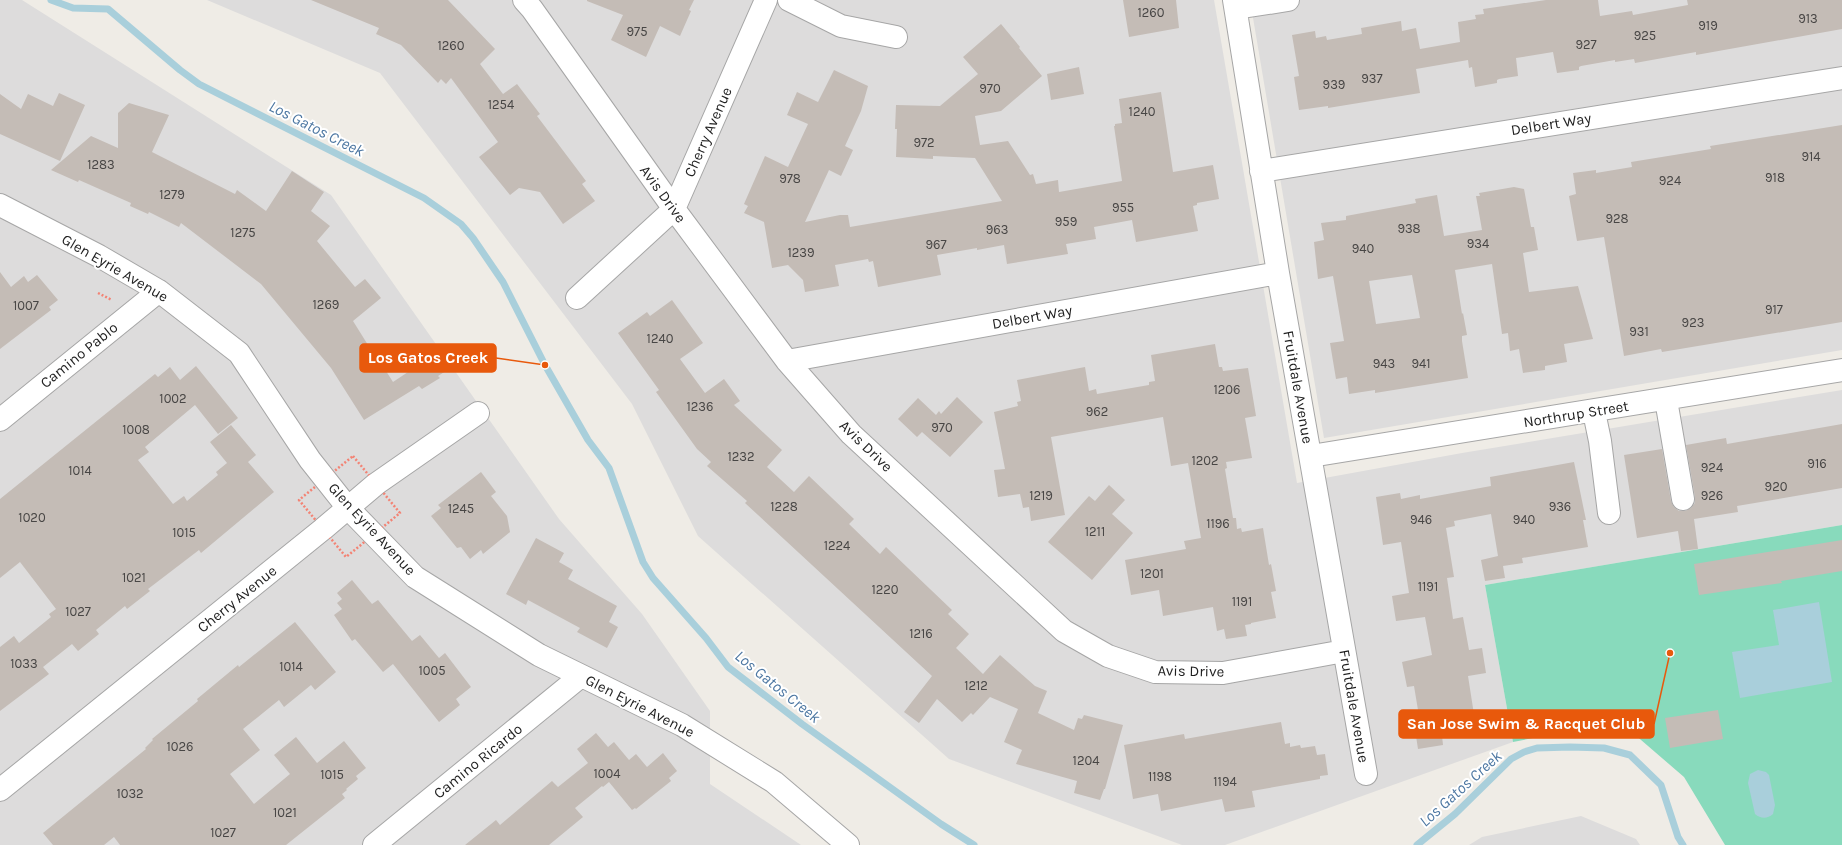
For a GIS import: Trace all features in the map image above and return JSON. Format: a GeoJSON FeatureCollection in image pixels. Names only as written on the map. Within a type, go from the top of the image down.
{"type":"FeatureCollection","features":[{"type":"Feature","properties":{"kind":"street","name":"Avis Drive"},"geometry":{"type":"LineString","coordinates":[[524,0],[537,16],[674,209],[787,360],[852,434],[1064,631],[1108,656],[1154,672],[1223,673],[1344,651]]}},
{"type":"Feature","properties":{"kind":"street","name":"Cherry Avenue"},"geometry":{"type":"LineString","coordinates":[[577,298],[674,209],[766,0]]}},
{"type":"Feature","properties":{"kind":"street"},"geometry":{"type":"LineString","coordinates":[[789,0],[841,26],[896,37]]}},
{"type":"Feature","properties":{"kind":"street"},"geometry":{"type":"LineString","coordinates":[[1235,4],[1288,0]]}},
{"type":"Feature","properties":{"kind":"street","name":"Fruitdale Avenue"},"geometry":{"type":"LineString","coordinates":[[1235,4],[1278,273],[1366,774]]}},
{"type":"Feature","properties":{"kind":"street","name":"Delbert Way"},"geometry":{"type":"LineString","coordinates":[[1261,171],[1842,78]]}},
{"type":"Feature","properties":{"kind":"street","name":"Glen Eyrie Avenue"},"geometry":{"type":"LineString","coordinates":[[0,205],[99,256],[159,291],[238,353],[310,460],[348,508],[415,577],[538,655],[682,726],[774,782],[848,845]]}},
{"type":"Feature","properties":{"kind":"street","name":"Delbert Way"},"geometry":{"type":"LineString","coordinates":[[787,360],[1278,273]]}},
{"type":"Feature","properties":{"kind":"street","name":"Camino Pablo"},"geometry":{"type":"LineString","coordinates":[[0,420],[159,291]]}},
{"type":"Feature","properties":{"kind":"street","name":"Northrup Street"},"geometry":{"type":"LineString","coordinates":[[1310,456],[1594,412],[1842,370]]}},
{"type":"Feature","properties":{"kind":"street"},"geometry":{"type":"LineString","coordinates":[[1666,400],[1683,499]]}},
{"type":"Feature","properties":{"kind":"street"},"geometry":{"type":"LineString","coordinates":[[1594,412],[1600,441],[1609,513]]}},
{"type":"Feature","properties":{"kind":"street","name":"Cherry Avenue"},"geometry":{"type":"LineString","coordinates":[[0,790],[376,484],[478,413]]}},
{"type":"Feature","properties":{"kind":"street","name":"Camino Ricardo"},"geometry":{"type":"LineString","coordinates":[[374,845],[581,676]]}},
{"type":"Feature","properties":{"kind":"shaded area"},"geometry":{"type":"Polygon","coordinates":[[[0,0],[22,0],[331,195],[559,519],[642,614],[710,711],[710,784],[801,845],[0,845],[0,0]]]}},
{"type":"Feature","properties":{"kind":"shaded area"},"geometry":{"type":"Polygon","coordinates":[[[207,0],[1214,0],[1297,483],[1462,453],[1842,390],[1842,525],[1485,585],[1513,742],[1225,845],[1182,845],[949,759],[698,536],[632,404],[380,73],[207,0]]]}},
{"type":"Feature","properties":{"kind":"shaded area"},"geometry":{"type":"Polygon","coordinates":[[[1250,0],[1842,0],[1842,350],[1324,438],[1250,0]]]}},
{"type":"Feature","properties":{"kind":"shaded area"},"geometry":{"type":"Polygon","coordinates":[[[1581,816],[1636,839],[1640,845],[1469,845],[1482,837],[1581,816]]]}},
{"type":"Feature","properties":{"kind":"green space"},"geometry":{"type":"Polygon","coordinates":[[[1842,525],[1842,845],[1725,845],[1684,777],[1619,721],[1513,742],[1485,585],[1842,525]]]}},
{"type":"Feature","properties":{"kind":"water"},"geometry":{"type":"Polygon","coordinates":[[[1819,602],[1832,682],[1740,698],[1732,652],[1779,645],[1773,610],[1819,602]]]}},
{"type":"Feature","properties":{"kind":"water"},"geometry":{"type":"Polygon","coordinates":[[[1758,770],[1766,772],[1769,775],[1775,805],[1773,814],[1766,818],[1762,818],[1755,814],[1748,783],[1750,774],[1758,770]]]}},
{"type":"Feature","properties":{"kind":"building"},"geometry":{"type":"Polygon","coordinates":[[[311,0],[448,0],[495,49],[480,64],[503,94],[517,84],[540,114],[537,116],[586,181],[582,184],[595,201],[563,224],[540,192],[519,188],[510,195],[479,157],[498,142],[451,78],[446,84],[441,79],[438,83],[401,45],[376,34],[379,28],[311,0]]]}},
{"type":"Feature","properties":{"kind":"building"},"geometry":{"type":"Polygon","coordinates":[[[587,0],[694,0],[680,36],[660,26],[646,57],[611,40],[623,15],[587,0]]]}},
{"type":"Feature","properties":{"kind":"building"},"geometry":{"type":"Polygon","coordinates":[[[1123,0],[1176,0],[1179,28],[1129,37],[1123,0]]]}},
{"type":"Feature","properties":{"kind":"building"},"geometry":{"type":"Polygon","coordinates":[[[1546,0],[1598,0],[1600,16],[1632,11],[1633,15],[1688,5],[1687,0],[1842,0],[1842,29],[1696,55],[1696,52],[1635,63],[1634,59],[1615,62],[1615,60],[1581,66],[1579,67],[1579,70],[1557,73],[1553,52],[1516,58],[1518,76],[1499,79],[1497,80],[1497,83],[1475,87],[1472,67],[1469,68],[1468,60],[1416,69],[1420,93],[1328,108],[1328,106],[1299,110],[1294,77],[1299,76],[1292,35],[1315,31],[1316,38],[1326,36],[1327,40],[1362,34],[1361,28],[1401,21],[1402,31],[1416,28],[1420,49],[1460,42],[1458,22],[1476,19],[1475,15],[1484,14],[1483,9],[1546,0]]]}},
{"type":"Feature","properties":{"kind":"building"},"geometry":{"type":"Polygon","coordinates":[[[1001,24],[1042,76],[1001,111],[975,116],[980,145],[1008,141],[1030,175],[1033,174],[1036,184],[1058,180],[1059,192],[1122,181],[1114,126],[1115,124],[1122,123],[1119,99],[1161,92],[1173,172],[1213,165],[1219,199],[1197,203],[1197,205],[1193,206],[1198,231],[1136,242],[1132,220],[1094,227],[1096,239],[1066,244],[1068,254],[1007,264],[1004,245],[977,250],[977,248],[937,255],[941,275],[878,287],[873,261],[869,262],[868,259],[835,265],[839,286],[805,292],[803,280],[788,265],[772,268],[764,222],[744,213],[748,206],[744,204],[765,156],[788,167],[808,124],[787,115],[797,92],[818,102],[834,70],[868,86],[861,111],[845,146],[853,150],[841,176],[829,170],[805,222],[840,215],[848,215],[850,227],[1002,201],[975,158],[933,156],[933,159],[896,157],[897,129],[895,129],[896,105],[940,106],[978,74],[963,57],[1001,24]]]}},
{"type":"Feature","properties":{"kind":"building"},"geometry":{"type":"Polygon","coordinates":[[[1079,67],[1084,94],[1051,100],[1047,74],[1079,67]]]}},
{"type":"Feature","properties":{"kind":"building"},"geometry":{"type":"Polygon","coordinates":[[[59,93],[85,105],[60,161],[0,134],[0,94],[21,109],[28,94],[53,106],[59,93]]]}},
{"type":"Feature","properties":{"kind":"building"},"geometry":{"type":"Polygon","coordinates":[[[129,103],[169,115],[152,152],[235,194],[237,190],[266,211],[292,171],[324,192],[311,211],[330,226],[317,241],[355,287],[365,279],[381,298],[353,321],[378,361],[379,360],[393,382],[438,352],[449,369],[438,376],[440,378],[422,389],[419,386],[364,420],[331,368],[261,284],[181,223],[179,227],[149,212],[148,214],[130,206],[131,203],[79,180],[78,182],[51,170],[91,136],[118,148],[118,113],[129,103]]]}},
{"type":"Feature","properties":{"kind":"building"},"geometry":{"type":"Polygon","coordinates":[[[1842,125],[1842,322],[1662,352],[1661,349],[1624,356],[1604,237],[1577,241],[1569,196],[1576,194],[1573,173],[1596,170],[1596,173],[1632,167],[1631,162],[1711,149],[1710,146],[1842,125]]]}},
{"type":"Feature","properties":{"kind":"building"},"geometry":{"type":"Polygon","coordinates":[[[1514,187],[1524,189],[1531,227],[1534,227],[1538,250],[1523,253],[1529,292],[1578,286],[1593,339],[1564,344],[1567,362],[1545,366],[1545,370],[1523,373],[1519,349],[1510,351],[1508,333],[1502,334],[1492,264],[1455,270],[1467,335],[1462,336],[1462,341],[1468,378],[1375,393],[1375,390],[1349,394],[1347,377],[1336,379],[1330,343],[1344,341],[1333,276],[1318,279],[1314,242],[1324,240],[1321,223],[1346,220],[1346,216],[1416,203],[1415,199],[1437,195],[1444,236],[1482,230],[1476,196],[1480,196],[1479,193],[1514,187]],[[1412,275],[1369,281],[1376,324],[1420,318],[1412,275]]]}},
{"type":"Feature","properties":{"kind":"building"},"geometry":{"type":"Polygon","coordinates":[[[0,272],[11,287],[24,276],[28,282],[37,275],[58,300],[49,307],[51,310],[0,349],[0,272]]]}},
{"type":"Feature","properties":{"kind":"building"},"geometry":{"type":"Polygon","coordinates":[[[672,300],[703,343],[680,359],[705,393],[724,379],[740,401],[734,405],[782,450],[767,467],[794,492],[809,476],[854,519],[849,524],[880,554],[886,547],[952,610],[948,614],[969,634],[956,648],[983,674],[1000,655],[1035,686],[1047,691],[1038,713],[1074,730],[1078,718],[1082,719],[1084,715],[1123,725],[1105,789],[1100,800],[1074,793],[1077,781],[1016,764],[1022,750],[1004,742],[1018,709],[990,697],[973,715],[971,713],[962,722],[937,699],[919,723],[904,712],[932,676],[745,503],[747,501],[707,466],[711,462],[697,449],[656,392],[659,390],[618,333],[647,312],[650,316],[672,300]]]}},
{"type":"Feature","properties":{"kind":"building"},"geometry":{"type":"Polygon","coordinates":[[[1215,344],[1219,367],[1222,367],[1223,371],[1248,368],[1256,416],[1245,418],[1252,458],[1226,462],[1227,468],[1225,469],[1233,518],[1236,518],[1237,529],[1241,528],[1242,532],[1263,528],[1269,565],[1271,564],[1276,591],[1271,592],[1276,618],[1245,625],[1247,636],[1226,639],[1224,629],[1217,631],[1213,607],[1163,616],[1159,590],[1131,595],[1125,560],[1186,549],[1184,541],[1201,538],[1188,463],[1171,466],[1163,417],[1051,437],[1065,515],[1031,521],[1029,507],[1023,508],[1020,494],[998,497],[994,470],[1005,469],[994,412],[1018,406],[1017,402],[1021,401],[1017,380],[1085,367],[1089,391],[1096,389],[1097,394],[1149,385],[1149,382],[1155,381],[1151,355],[1215,344]]]}},
{"type":"Feature","properties":{"kind":"building"},"geometry":{"type":"Polygon","coordinates":[[[196,366],[238,418],[218,434],[195,405],[145,447],[149,452],[138,460],[173,504],[184,496],[187,501],[218,475],[216,472],[227,463],[210,442],[231,425],[256,455],[248,462],[274,492],[201,553],[199,550],[148,589],[150,591],[127,609],[125,606],[96,630],[99,634],[78,651],[72,644],[43,667],[49,674],[0,711],[0,647],[14,636],[19,643],[51,617],[49,614],[56,609],[20,562],[0,578],[0,499],[155,374],[158,377],[170,367],[180,380],[196,366]]]}},
{"type":"Feature","properties":{"kind":"building"},"geometry":{"type":"Polygon","coordinates":[[[957,397],[983,422],[950,457],[922,432],[917,437],[898,419],[918,398],[936,415],[939,411],[941,414],[957,397]]]}},
{"type":"Feature","properties":{"kind":"building"},"geometry":{"type":"Polygon","coordinates":[[[1842,424],[1842,488],[1737,506],[1738,512],[1694,519],[1698,549],[1681,551],[1678,531],[1637,538],[1624,455],[1662,449],[1671,501],[1674,507],[1679,511],[1685,511],[1691,508],[1695,503],[1686,445],[1726,438],[1727,444],[1842,424]]]}},
{"type":"Feature","properties":{"kind":"building"},"geometry":{"type":"Polygon","coordinates":[[[1574,462],[1586,520],[1583,520],[1588,547],[1522,558],[1523,563],[1503,566],[1505,578],[1485,581],[1481,560],[1498,556],[1491,514],[1454,521],[1455,526],[1446,528],[1454,577],[1447,578],[1453,619],[1463,617],[1469,650],[1482,648],[1486,673],[1468,676],[1475,721],[1441,727],[1443,745],[1418,749],[1414,723],[1420,722],[1414,686],[1407,687],[1402,662],[1432,655],[1425,617],[1396,621],[1392,596],[1409,593],[1401,542],[1383,545],[1376,497],[1400,493],[1401,499],[1420,495],[1420,499],[1491,486],[1490,477],[1574,462]]]}},
{"type":"Feature","properties":{"kind":"building"},"geometry":{"type":"Polygon","coordinates":[[[481,472],[496,492],[491,496],[507,516],[510,532],[483,554],[481,550],[470,559],[461,547],[457,548],[431,516],[441,508],[438,505],[481,472]]]}},
{"type":"Feature","properties":{"kind":"building"},"geometry":{"type":"Polygon","coordinates":[[[1109,485],[1125,500],[1112,514],[1133,533],[1092,580],[1048,542],[1089,496],[1095,501],[1109,485]]]}},
{"type":"Feature","properties":{"kind":"building"},"geometry":{"type":"Polygon","coordinates":[[[536,538],[564,553],[559,562],[573,570],[568,579],[617,606],[609,622],[618,627],[607,648],[577,632],[580,628],[528,600],[526,605],[506,594],[536,538]]]}},
{"type":"Feature","properties":{"kind":"building"},"geometry":{"type":"Polygon","coordinates":[[[1842,540],[1842,571],[1781,581],[1782,583],[1699,595],[1694,564],[1842,540]]]}},
{"type":"Feature","properties":{"kind":"building"},"geometry":{"type":"Polygon","coordinates":[[[352,580],[372,604],[378,600],[412,641],[420,635],[439,658],[445,653],[471,687],[456,699],[460,705],[439,722],[393,664],[383,672],[355,639],[352,641],[334,615],[342,609],[337,603],[342,599],[337,593],[352,580]]]}},
{"type":"Feature","properties":{"kind":"building"},"geometry":{"type":"Polygon","coordinates":[[[295,622],[336,672],[315,690],[311,685],[284,707],[279,700],[243,729],[260,750],[230,774],[254,804],[290,774],[274,755],[296,737],[317,763],[344,741],[366,768],[356,776],[358,779],[342,794],[345,798],[286,845],[120,845],[114,837],[104,845],[53,845],[43,833],[146,749],[145,748],[153,740],[152,739],[198,701],[197,699],[238,665],[239,667],[295,622]]]}},
{"type":"Feature","properties":{"kind":"building"},"geometry":{"type":"Polygon","coordinates":[[[1718,710],[1723,739],[1670,748],[1665,718],[1718,710]]]}},
{"type":"Feature","properties":{"kind":"building"},"geometry":{"type":"Polygon","coordinates":[[[1281,722],[1285,744],[1290,743],[1290,747],[1300,745],[1301,748],[1315,746],[1317,755],[1325,754],[1328,775],[1320,776],[1320,779],[1252,791],[1255,807],[1225,812],[1222,799],[1161,811],[1158,794],[1133,799],[1124,745],[1184,734],[1185,739],[1281,722]]]}},
{"type":"Feature","properties":{"kind":"building"},"geometry":{"type":"Polygon","coordinates":[[[596,733],[608,747],[614,742],[629,760],[636,754],[647,767],[663,753],[677,771],[669,778],[671,781],[636,809],[635,808],[632,810],[609,782],[603,787],[602,786],[575,808],[583,817],[549,845],[465,845],[496,820],[500,825],[552,781],[558,787],[588,763],[577,749],[596,733]]]}},
{"type":"Feature","properties":{"kind":"waterway","name":"Los Gatos Creek"},"geometry":{"type":"LineString","coordinates":[[51,0],[73,8],[108,9],[180,70],[199,84],[424,198],[461,224],[473,238],[503,282],[545,365],[588,440],[609,468],[643,562],[653,578],[706,638],[728,667],[802,724],[941,824],[974,845]]}},
{"type":"Feature","properties":{"kind":"waterway","name":"Los Gatos Creek"},"geometry":{"type":"LineString","coordinates":[[1417,845],[1455,814],[1511,759],[1524,752],[1537,748],[1570,747],[1604,748],[1630,755],[1661,785],[1678,837],[1683,845]]}},
{"type":"Feature","properties":{"kind":"place","name":"Los Gatos Creek"},"geometry":{"type":"Point","coordinates":[545,365]}},
{"type":"Feature","properties":{"kind":"place","name":"San Jose Swim & Racquet Club"},"geometry":{"type":"Point","coordinates":[1670,653]}}]}
